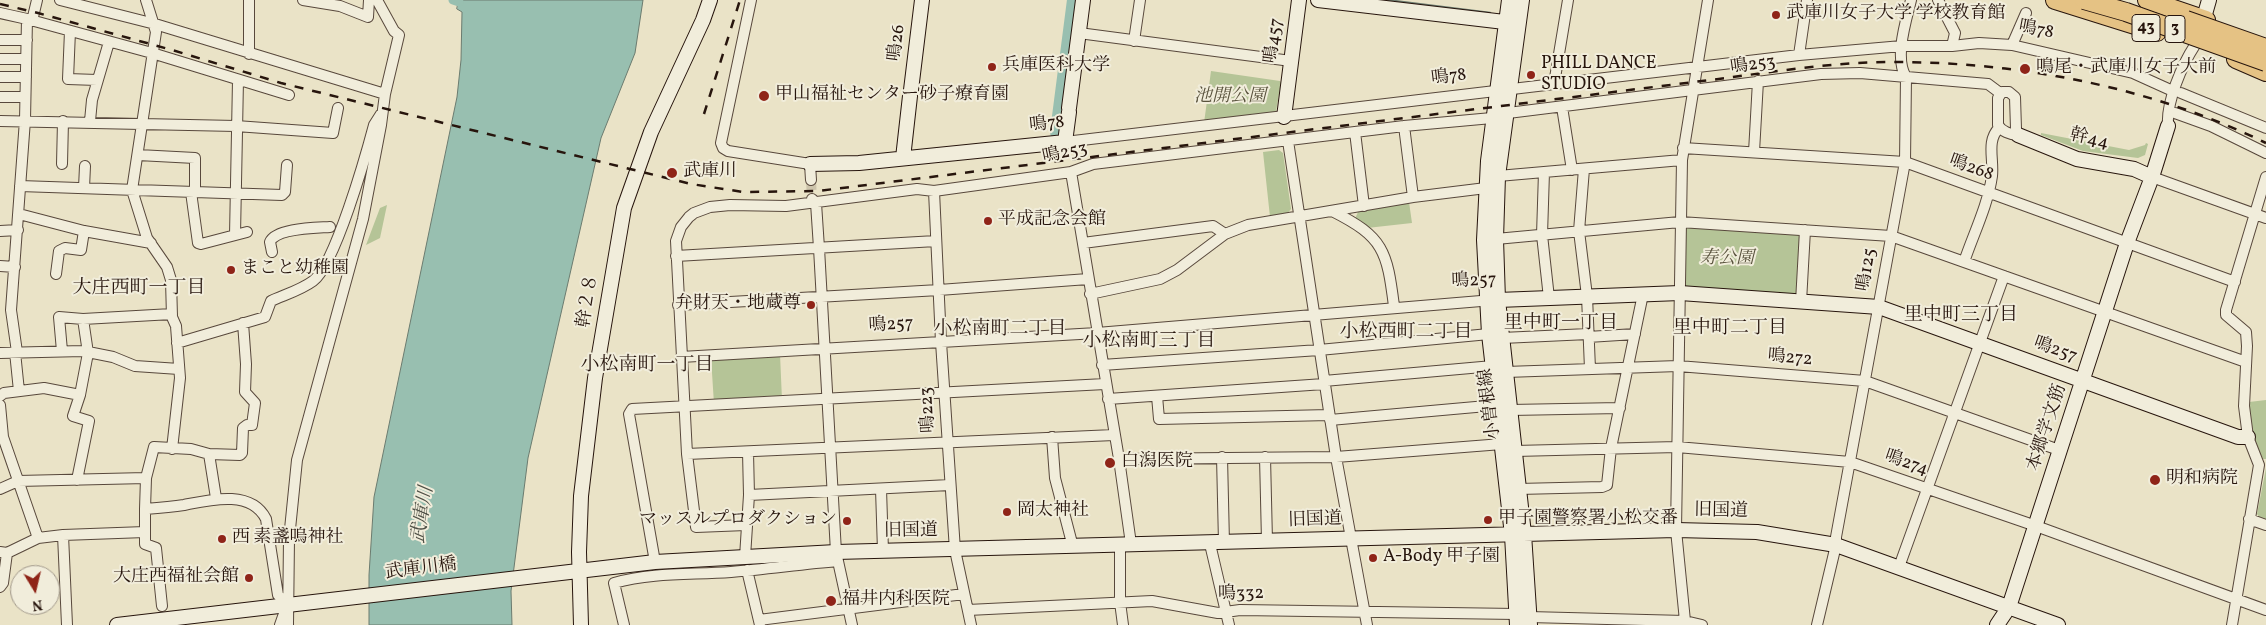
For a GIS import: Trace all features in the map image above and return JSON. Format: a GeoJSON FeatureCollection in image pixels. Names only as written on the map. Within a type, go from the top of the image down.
{"type":"FeatureCollection","features":[{"type":"Feature","properties":{"kind":"highway","name":"43"},"geometry":{"type":"LineString","coordinates":[[2055,0],[2266,70]]}},
{"type":"Feature","properties":{"kind":"highway","name":"3"},"geometry":{"type":"LineString","coordinates":[[2084,0],[2126,12],[2266,62]]}},
{"type":"Feature","properties":{"kind":"highway","name":"3"},"geometry":{"type":"LineString","coordinates":[[2126,0],[2266,48]]}},
{"type":"Feature","properties":{"kind":"highway","name":"43"},"geometry":{"type":"LineString","coordinates":[[2147,0],[2204,19],[2266,43]]}},
{"type":"Feature","properties":{"kind":"highway"},"geometry":{"type":"LineString","coordinates":[[2237,32],[2266,38]]}},
{"type":"Feature","properties":{"kind":"street"},"geometry":{"type":"LineString","coordinates":[[18,390],[11,310],[25,120],[27,40],[29,20],[38,0]]}},
{"type":"Feature","properties":{"kind":"street"},"geometry":{"type":"LineString","coordinates":[[60,0],[89,4],[385,94]]}},
{"type":"Feature","properties":{"kind":"street"},"geometry":{"type":"LineString","coordinates":[[146,0],[156,32],[132,190],[147,238],[170,274],[172,314],[176,326],[179,369],[172,449]]}},
{"type":"Feature","properties":{"kind":"street"},"geometry":{"type":"LineString","coordinates":[[249,0],[249,54]]}},
{"type":"Feature","properties":{"kind":"street"},"geometry":{"type":"LineString","coordinates":[[303,0],[340,6],[368,17],[369,0]]}},
{"type":"Feature","properties":{"kind":"street"},"geometry":{"type":"LineString","coordinates":[[288,625],[290,509],[297,460],[363,220],[385,94],[399,36],[394,31],[377,0]]}},
{"type":"Feature","properties":{"kind":"street","name":"幹２８"},"geometry":{"type":"LineString","coordinates":[[581,625],[581,496],[595,378],[624,208],[651,132],[704,20],[710,0]]}},
{"type":"Feature","properties":{"kind":"street","name":"鳴78"},"geometry":{"type":"LineString","coordinates":[[751,0],[721,143],[723,148],[728,151],[810,164],[859,163],[1065,142],[1798,55],[1902,46],[1952,46],[1979,43],[2012,45],[2133,73],[2266,128]]}},
{"type":"Feature","properties":{"kind":"street","name":"鳴26"},"geometry":{"type":"LineString","coordinates":[[903,158],[922,0]]}},
{"type":"Feature","properties":{"kind":"street"},"geometry":{"type":"LineString","coordinates":[[1065,142],[1083,0]]}},
{"type":"Feature","properties":{"kind":"street"},"geometry":{"type":"LineString","coordinates":[[1134,40],[1140,0]]}},
{"type":"Feature","properties":{"kind":"street","name":"鳴457"},"geometry":{"type":"LineString","coordinates":[[1284,116],[1299,0]]}},
{"type":"Feature","properties":{"kind":"street"},"geometry":{"type":"LineString","coordinates":[[1318,0],[1512,23]]}},
{"type":"Feature","properties":{"kind":"street","name":"小曽根線"},"geometry":{"type":"LineString","coordinates":[[1509,0],[1512,23],[1503,90],[1492,118],[1484,240],[1496,336],[1506,372],[1502,444],[1518,535]]}},
{"type":"Feature","properties":{"kind":"street","name":"小曽根線"},"geometry":{"type":"LineString","coordinates":[[1512,23],[1522,0]]}},
{"type":"Feature","properties":{"kind":"street"},"geometry":{"type":"LineString","coordinates":[[1554,84],[1568,0]]}},
{"type":"Feature","properties":{"kind":"street"},"geometry":{"type":"LineString","coordinates":[[1685,621],[1676,530],[1682,160],[1708,0]]}},
{"type":"Feature","properties":{"kind":"street"},"geometry":{"type":"LineString","coordinates":[[1798,55],[1807,0]]}},
{"type":"Feature","properties":{"kind":"street","name":"鳴125"},"geometry":{"type":"LineString","coordinates":[[1818,625],[1836,545],[1878,307],[1887,236],[1904,162],[1906,77],[1902,70],[1902,46],[1911,0]]}},
{"type":"Feature","properties":{"kind":"street"},"geometry":{"type":"LineString","coordinates":[[1938,0],[1955,34],[1952,46]]}},
{"type":"Feature","properties":{"kind":"street","name":"本郷学文筋"},"geometry":{"type":"LineString","coordinates":[[1997,625],[2009,607],[2127,243],[2152,178],[2168,126],[2175,113],[2186,60],[2195,45],[2209,0]]}},
{"type":"Feature","properties":{"kind":"street"},"geometry":{"type":"LineString","coordinates":[[0,13],[152,53],[289,95]]}},
{"type":"Feature","properties":{"kind":"street"},"geometry":{"type":"LineString","coordinates":[[2012,45],[2026,13]]}},
{"type":"Feature","properties":{"kind":"street"},"geometry":{"type":"LineString","coordinates":[[70,31],[68,79],[98,80]]}},
{"type":"Feature","properties":{"kind":"street"},"geometry":{"type":"LineString","coordinates":[[1079,33],[1291,61]]}},
{"type":"Feature","properties":{"kind":"street"},"geometry":{"type":"LineString","coordinates":[[0,40],[27,40]]}},
{"type":"Feature","properties":{"kind":"street"},"geometry":{"type":"LineString","coordinates":[[90,122],[92,100],[109,42]]}},
{"type":"Feature","properties":{"kind":"street"},"geometry":{"type":"LineString","coordinates":[[0,59],[26,59]]}},
{"type":"Feature","properties":{"kind":"street","name":"鳴253"},"geometry":{"type":"LineString","coordinates":[[1508,113],[1692,91],[1758,81],[1821,74],[1860,73],[1988,84],[2000,94],[2009,92],[2015,97],[2016,129],[2018,135]]}},
{"type":"Feature","properties":{"kind":"street"},"geometry":{"type":"LineString","coordinates":[[0,78],[26,77]]}},
{"type":"Feature","properties":{"kind":"street"},"geometry":{"type":"LineString","coordinates":[[235,235],[238,80]]}},
{"type":"Feature","properties":{"kind":"street"},"geometry":{"type":"LineString","coordinates":[[1754,152],[1758,81]]}},
{"type":"Feature","properties":{"kind":"street","name":"小曽根線"},"geometry":{"type":"LineString","coordinates":[[1492,300],[1498,176],[1508,113],[1503,90]]}},
{"type":"Feature","properties":{"kind":"street","name":"本郷学文筋"},"geometry":{"type":"LineString","coordinates":[[2168,126],[2167,119],[2178,92]]}},
{"type":"Feature","properties":{"kind":"street"},"geometry":{"type":"LineString","coordinates":[[1964,262],[1992,176],[1992,137],[1999,128],[1998,98],[2000,94]]}},
{"type":"Feature","properties":{"kind":"street"},"geometry":{"type":"LineString","coordinates":[[0,97],[25,97]]}},
{"type":"Feature","properties":{"kind":"street"},"geometry":{"type":"LineString","coordinates":[[1562,107],[1572,170]]}},
{"type":"Feature","properties":{"kind":"street"},"geometry":{"type":"LineString","coordinates":[[0,121],[25,120],[236,126],[333,133],[338,108]]}},
{"type":"Feature","properties":{"kind":"street"},"geometry":{"type":"LineString","coordinates":[[177,343],[265,317],[271,301],[313,281],[342,227],[374,125],[382,113]]}},
{"type":"Feature","properties":{"kind":"street"},"geometry":{"type":"LineString","coordinates":[[2175,113],[2211,126],[2266,153]]}},
{"type":"Feature","properties":{"kind":"street","name":"鳴253"},"geometry":{"type":"LineString","coordinates":[[746,524],[696,526],[687,454],[676,240],[689,217],[701,210],[719,205],[786,206],[917,189],[934,191],[1071,172],[1093,164],[1404,126],[1492,118]]}},
{"type":"Feature","properties":{"kind":"street"},"geometry":{"type":"LineString","coordinates":[[62,164],[63,121]]}},
{"type":"Feature","properties":{"kind":"street"},"geometry":{"type":"LineString","coordinates":[[1404,126],[1413,197]]}},
{"type":"Feature","properties":{"kind":"street"},"geometry":{"type":"LineString","coordinates":[[1999,128],[2018,135]]}},
{"type":"Feature","properties":{"kind":"street"},"geometry":{"type":"LineString","coordinates":[[1355,132],[1364,206]]}},
{"type":"Feature","properties":{"kind":"street","name":"幹44"},"geometry":{"type":"LineString","coordinates":[[2018,135],[2077,159],[2134,169],[2152,178]]}},
{"type":"Feature","properties":{"kind":"street"},"geometry":{"type":"LineString","coordinates":[[1288,141],[1336,457],[1367,625]]}},
{"type":"Feature","properties":{"kind":"street","name":"鳴268"},"geometry":{"type":"LineString","coordinates":[[1683,148],[1904,162],[2235,282]]}},
{"type":"Feature","properties":{"kind":"street"},"geometry":{"type":"LineString","coordinates":[[138,155],[195,158],[193,192],[198,243],[247,232]]}},
{"type":"Feature","properties":{"kind":"street"},"geometry":{"type":"LineString","coordinates":[[1498,176],[1682,160]]}},
{"type":"Feature","properties":{"kind":"street"},"geometry":{"type":"LineString","coordinates":[[810,164],[811,180]]}},
{"type":"Feature","properties":{"kind":"street"},"geometry":{"type":"LineString","coordinates":[[20,186],[282,195],[285,192],[287,165]]}},
{"type":"Feature","properties":{"kind":"street"},"geometry":{"type":"LineString","coordinates":[[84,188],[85,166]]}},
{"type":"Feature","properties":{"kind":"street"},"geometry":{"type":"LineString","coordinates":[[1584,169],[1580,231],[1587,296],[1590,369]]}},
{"type":"Feature","properties":{"kind":"street"},"geometry":{"type":"LineString","coordinates":[[1071,172],[1118,459],[1125,545],[1120,602],[1124,625]]}},
{"type":"Feature","properties":{"kind":"street"},"geometry":{"type":"LineString","coordinates":[[1544,172],[1542,235],[1549,298]]}},
{"type":"Feature","properties":{"kind":"street"},"geometry":{"type":"LineString","coordinates":[[2232,625],[2249,519],[2262,465],[2248,437],[2244,406],[2246,332],[2226,315],[2266,177]]}},
{"type":"Feature","properties":{"kind":"street"},"geometry":{"type":"LineString","coordinates":[[2152,178],[2266,218]]}},
{"type":"Feature","properties":{"kind":"street"},"geometry":{"type":"LineString","coordinates":[[1090,294],[1160,279],[1177,270],[1225,234],[1248,224],[1413,197],[1486,188]]}},
{"type":"Feature","properties":{"kind":"street","name":"鳴223"},"geometry":{"type":"LineString","coordinates":[[934,191],[954,550],[971,625]]}},
{"type":"Feature","properties":{"kind":"street"},"geometry":{"type":"LineString","coordinates":[[814,201],[819,248],[837,556],[852,625]]}},
{"type":"Feature","properties":{"kind":"street"},"geometry":{"type":"LineString","coordinates":[[1332,211],[1363,229],[1376,242],[1385,255],[1390,272],[1394,306]]}},
{"type":"Feature","properties":{"kind":"street"},"geometry":{"type":"LineString","coordinates":[[19,214],[84,231],[151,243]]}},
{"type":"Feature","properties":{"kind":"street"},"geometry":{"type":"LineString","coordinates":[[1496,239],[1680,222],[1887,236],[2246,362]]}},
{"type":"Feature","properties":{"kind":"street"},"geometry":{"type":"LineString","coordinates":[[272,252],[270,242],[275,235],[301,229],[330,226]]}},
{"type":"Feature","properties":{"kind":"street"},"geometry":{"type":"LineString","coordinates":[[1082,243],[1213,226],[1225,234]]}},
{"type":"Feature","properties":{"kind":"street"},"geometry":{"type":"LineString","coordinates":[[0,231],[18,230]]}},
{"type":"Feature","properties":{"kind":"street"},"geometry":{"type":"LineString","coordinates":[[1801,302],[1805,230]]}},
{"type":"Feature","properties":{"kind":"street"},"geometry":{"type":"LineString","coordinates":[[56,274],[59,252],[64,248],[81,250],[84,231]]}},
{"type":"Feature","properties":{"kind":"street"},"geometry":{"type":"LineString","coordinates":[[676,256],[936,241]]}},
{"type":"Feature","properties":{"kind":"street"},"geometry":{"type":"LineString","coordinates":[[0,266],[15,267]]}},
{"type":"Feature","properties":{"kind":"street"},"geometry":{"type":"LineString","coordinates":[[1899,567],[2004,276]]}},
{"type":"Feature","properties":{"kind":"street"},"geometry":{"type":"LineString","coordinates":[[678,305],[939,290],[1088,279]]}},
{"type":"Feature","properties":{"kind":"street","name":"鳴257"},"geometry":{"type":"LineString","coordinates":[[681,356],[1096,333],[1394,306],[1492,300],[1680,293],[1878,307],[2238,437],[2248,437]]}},
{"type":"Feature","properties":{"kind":"street"},"geometry":{"type":"LineString","coordinates":[[1518,489],[1602,487],[1607,485],[1611,448],[1643,294]]}},
{"type":"Feature","properties":{"kind":"street"},"geometry":{"type":"LineString","coordinates":[[62,351],[59,317],[83,319],[172,314]]}},
{"type":"Feature","properties":{"kind":"street"},"geometry":{"type":"LineString","coordinates":[[76,480],[89,421],[73,416],[80,395],[88,353],[83,319]]}},
{"type":"Feature","properties":{"kind":"street"},"geometry":{"type":"LineString","coordinates":[[162,606],[156,548],[145,544],[146,478],[154,447],[191,449],[209,454],[240,455],[242,453],[243,428],[247,425],[252,425],[255,403],[245,392],[246,364],[243,323]]}},
{"type":"Feature","properties":{"kind":"street"},"geometry":{"type":"LineString","coordinates":[[1102,365],[1496,336],[1635,334]]}},
{"type":"Feature","properties":{"kind":"street","name":"小曽根線"},"geometry":{"type":"LineString","coordinates":[[1496,336],[1493,366],[1515,451],[1523,620]]}},
{"type":"Feature","properties":{"kind":"street"},"geometry":{"type":"LineString","coordinates":[[0,353],[62,351],[88,353],[113,357],[135,366],[179,369]]}},
{"type":"Feature","properties":{"kind":"street"},"geometry":{"type":"LineString","coordinates":[[1108,399],[1324,382],[1493,366]]}},
{"type":"Feature","properties":{"kind":"street","name":"鳴272"},"geometry":{"type":"LineString","coordinates":[[1506,372],[1678,366],[1865,381],[2059,450]]}},
{"type":"Feature","properties":{"kind":"street"},"geometry":{"type":"LineString","coordinates":[[655,562],[629,414],[632,409],[1105,384]]}},
{"type":"Feature","properties":{"kind":"street"},"geometry":{"type":"LineString","coordinates":[[0,396],[4,393],[18,390],[44,388],[80,395]]}},
{"type":"Feature","properties":{"kind":"street"},"geometry":{"type":"LineString","coordinates":[[1157,396],[1160,418],[1330,417],[1504,408],[1620,408]]}},
{"type":"Feature","properties":{"kind":"street"},"geometry":{"type":"LineString","coordinates":[[0,405],[2,438],[38,538]]}},
{"type":"Feature","properties":{"kind":"street"},"geometry":{"type":"LineString","coordinates":[[687,454],[1114,435]]}},
{"type":"Feature","properties":{"kind":"street"},"geometry":{"type":"LineString","coordinates":[[1052,437],[1055,478],[1073,547]]}},
{"type":"Feature","properties":{"kind":"street"},"geometry":{"type":"LineString","coordinates":[[1118,459],[1264,456],[1336,457],[1502,444]]}},
{"type":"Feature","properties":{"kind":"street","name":"鳴274"},"geometry":{"type":"LineString","coordinates":[[1515,451],[1677,446],[1850,462],[2036,526],[2266,610]]}},
{"type":"Feature","properties":{"kind":"street"},"geometry":{"type":"LineString","coordinates":[[748,452],[749,495],[746,524],[746,563],[760,623],[964,594]]}},
{"type":"Feature","properties":{"kind":"street"},"geometry":{"type":"LineString","coordinates":[[209,454],[216,498]]}},
{"type":"Feature","properties":{"kind":"street"},"geometry":{"type":"LineString","coordinates":[[1264,456],[1267,542]]}},
{"type":"Feature","properties":{"kind":"street"},"geometry":{"type":"LineString","coordinates":[[1222,457],[1217,543],[1229,625]]}},
{"type":"Feature","properties":{"kind":"street"},"geometry":{"type":"LineString","coordinates":[[0,489],[18,481],[146,478]]}},
{"type":"Feature","properties":{"kind":"street"},"geometry":{"type":"LineString","coordinates":[[749,495],[950,485]]}},
{"type":"Feature","properties":{"kind":"street"},"geometry":{"type":"LineString","coordinates":[[881,489],[883,551]]}},
{"type":"Feature","properties":{"kind":"street"},"geometry":{"type":"LineString","coordinates":[[145,510],[216,498],[253,505],[263,513],[278,595],[287,605]]}},
{"type":"Feature","properties":{"kind":"street"},"geometry":{"type":"LineString","coordinates":[[2249,519],[2266,525]]}},
{"type":"Feature","properties":{"kind":"street","name":"旧国道"},"geometry":{"type":"LineString","coordinates":[[559,572],[655,562],[746,563],[883,551],[1676,530],[1757,532],[1836,545],[2058,625]]}},
{"type":"Feature","properties":{"kind":"street"},"geometry":{"type":"LineString","coordinates":[[0,587],[3,583],[4,552],[38,538],[63,535],[145,532]]}},
{"type":"Feature","properties":{"kind":"street"},"geometry":{"type":"LineString","coordinates":[[63,535],[66,625]]}},
{"type":"Feature","properties":{"kind":"street"},"geometry":{"type":"LineString","coordinates":[[624,625],[614,583],[634,577],[746,563]]}},
{"type":"Feature","properties":{"kind":"street","name":"武庫川橋"},"geometry":{"type":"LineString","coordinates":[[117,625],[559,572]]}},
{"type":"Feature","properties":{"kind":"street","name":"鳴332"},"geometry":{"type":"LineString","coordinates":[[968,610],[1152,601],[1218,613],[1240,610],[1364,612],[1523,620],[1685,621],[1702,625]]}},
{"type":"Feature","properties":{"kind":"street"},"geometry":{"type":"LineString","coordinates":[[280,625],[287,605]]}},
{"type":"Feature","properties":{"kind":"green space","name":"池開公園"},"geometry":{"type":"Polygon","coordinates":[[[1211,71],[1280,81],[1276,111],[1264,117],[1204,123],[1211,71]]]}},
{"type":"Feature","properties":{"kind":"green space"},"geometry":{"type":"Polygon","coordinates":[[[2041,133],[2129,150],[2146,143],[2148,144],[2145,155],[2138,158],[2083,151],[2041,135],[2041,133]]]}},
{"type":"Feature","properties":{"kind":"green space"},"geometry":{"type":"Polygon","coordinates":[[[1279,150],[1283,153],[1291,209],[1287,214],[1270,217],[1263,152],[1279,150]]]}},
{"type":"Feature","properties":{"kind":"green space"},"geometry":{"type":"Polygon","coordinates":[[[1409,202],[1412,223],[1367,228],[1355,219],[1358,212],[1409,202]]]}},
{"type":"Feature","properties":{"kind":"green space"},"geometry":{"type":"Polygon","coordinates":[[[387,205],[380,238],[366,245],[380,208],[387,205]]]}},
{"type":"Feature","properties":{"kind":"green space","name":"寿公園"},"geometry":{"type":"Polygon","coordinates":[[[1689,226],[1798,234],[1801,238],[1797,293],[1793,295],[1687,288],[1684,284],[1686,228],[1689,226]]]}},
{"type":"Feature","properties":{"kind":"green space"},"geometry":{"type":"Polygon","coordinates":[[[780,354],[782,400],[714,404],[711,357],[780,354]]]}},
{"type":"Feature","properties":{"kind":"green space"},"geometry":{"type":"Polygon","coordinates":[[[2266,400],[2266,459],[2263,459],[2251,435],[2249,402],[2266,400]]]}},
{"type":"Feature","properties":{"kind":"green space"},"geometry":{"type":"Polygon","coordinates":[[[2266,468],[2266,520],[2260,518],[2257,514],[2266,468]]]}},
{"type":"Feature","properties":{"kind":"water"},"geometry":{"type":"Polygon","coordinates":[[[459,0],[643,0],[635,53],[601,138],[528,458],[511,591],[512,625],[369,625],[369,575],[374,497],[457,97],[461,60],[462,12],[457,9],[459,0]]]}},
{"type":"Feature","properties":{"kind":"waterway"},"geometry":{"type":"LineString","coordinates":[[453,0],[459,2]]}},
{"type":"Feature","properties":{"kind":"waterway"},"geometry":{"type":"LineString","coordinates":[[1058,132],[1075,0]]}},
{"type":"Feature","properties":{"kind":"waterway"},"geometry":{"type":"LineString","coordinates":[[1386,0],[1490,13]]}},
{"type":"Feature","properties":{"kind":"tunnel"},"geometry":{"type":"LineString","coordinates":[[811,180],[812,199]]}},
{"type":"Feature","properties":{"kind":"railway"},"geometry":{"type":"LineString","coordinates":[[704,114],[740,0]]}},
{"type":"Feature","properties":{"kind":"railway"},"geometry":{"type":"LineString","coordinates":[[0,4],[172,50],[281,83],[691,184],[743,192],[818,191],[1797,69],[1874,62],[1994,67],[2088,82],[2134,93],[2179,107],[2266,143]]}},
{"type":"Feature","properties":{"kind":"place","name":"武庫川女子大学 学校教育館"},"geometry":{"type":"Point","coordinates":[1776,15]}},
{"type":"Feature","properties":{"kind":"place","name":"兵庫医科大学"},"geometry":{"type":"Point","coordinates":[992,67]}},
{"type":"Feature","properties":{"kind":"place","name":"鳴尾・武庫川女子大前"},"geometry":{"type":"Point","coordinates":[2025,69]}},
{"type":"Feature","properties":{"kind":"place","name":"PHILL DANCE STUDIO"},"geometry":{"type":"Point","coordinates":[1531,75]}},
{"type":"Feature","properties":{"kind":"place","name":"甲山福祉センター砂子療育園"},"geometry":{"type":"Point","coordinates":[764,96]}},
{"type":"Feature","properties":{"kind":"place","name":"武庫川"},"geometry":{"type":"Point","coordinates":[672,173]}},
{"type":"Feature","properties":{"kind":"place","name":"平成記念会館"},"geometry":{"type":"Point","coordinates":[988,221]}},
{"type":"Feature","properties":{"kind":"place","name":"まこと幼稚園"},"geometry":{"type":"Point","coordinates":[231,270]}},
{"type":"Feature","properties":{"kind":"place","name":"弁財天・地蔵尊"},"geometry":{"type":"Point","coordinates":[811,305]}},
{"type":"Feature","properties":{"kind":"place","name":"白潟医院"},"geometry":{"type":"Point","coordinates":[1110,463]}},
{"type":"Feature","properties":{"kind":"place","name":"明和病院"},"geometry":{"type":"Point","coordinates":[2155,480]}},
{"type":"Feature","properties":{"kind":"place","name":"岡太神社"},"geometry":{"type":"Point","coordinates":[1007,512]}},
{"type":"Feature","properties":{"kind":"place","name":"甲子園警察署小松交番"},"geometry":{"type":"Point","coordinates":[1488,520]}},
{"type":"Feature","properties":{"kind":"place","name":"マッスルプロダクション"},"geometry":{"type":"Point","coordinates":[847,521]}},
{"type":"Feature","properties":{"kind":"place","name":"西 素盞嗚神社"},"geometry":{"type":"Point","coordinates":[222,539]}},
{"type":"Feature","properties":{"kind":"place","name":"A-Body 甲子園"},"geometry":{"type":"Point","coordinates":[1373,558]}},
{"type":"Feature","properties":{"kind":"place","name":"大庄西福祉会館"},"geometry":{"type":"Point","coordinates":[249,578]}},
{"type":"Feature","properties":{"kind":"place","name":"福井内科医院"},"geometry":{"type":"Point","coordinates":[831,601]}},
{"type":"Feature","properties":{"kind":"district","name":"大庄西町一丁目"},"geometry":{"type":"Point","coordinates":[139,290]}},
{"type":"Feature","properties":{"kind":"district","name":"里中町三丁目"},"geometry":{"type":"Point","coordinates":[1961,317]}},
{"type":"Feature","properties":{"kind":"district","name":"里中町一丁目"},"geometry":{"type":"Point","coordinates":[1561,325]}},
{"type":"Feature","properties":{"kind":"district","name":"里中町二丁目"},"geometry":{"type":"Point","coordinates":[1730,330]}},
{"type":"Feature","properties":{"kind":"district","name":"小松南町二丁目"},"geometry":{"type":"Point","coordinates":[1000,331]}},
{"type":"Feature","properties":{"kind":"district","name":"小松西町二丁目"},"geometry":{"type":"Point","coordinates":[1406,334]}},
{"type":"Feature","properties":{"kind":"district","name":"小松南町三丁目"},"geometry":{"type":"Point","coordinates":[1149,343]}},
{"type":"Feature","properties":{"kind":"district","name":"小松南町一丁目"},"geometry":{"type":"Point","coordinates":[647,367]}}]}
